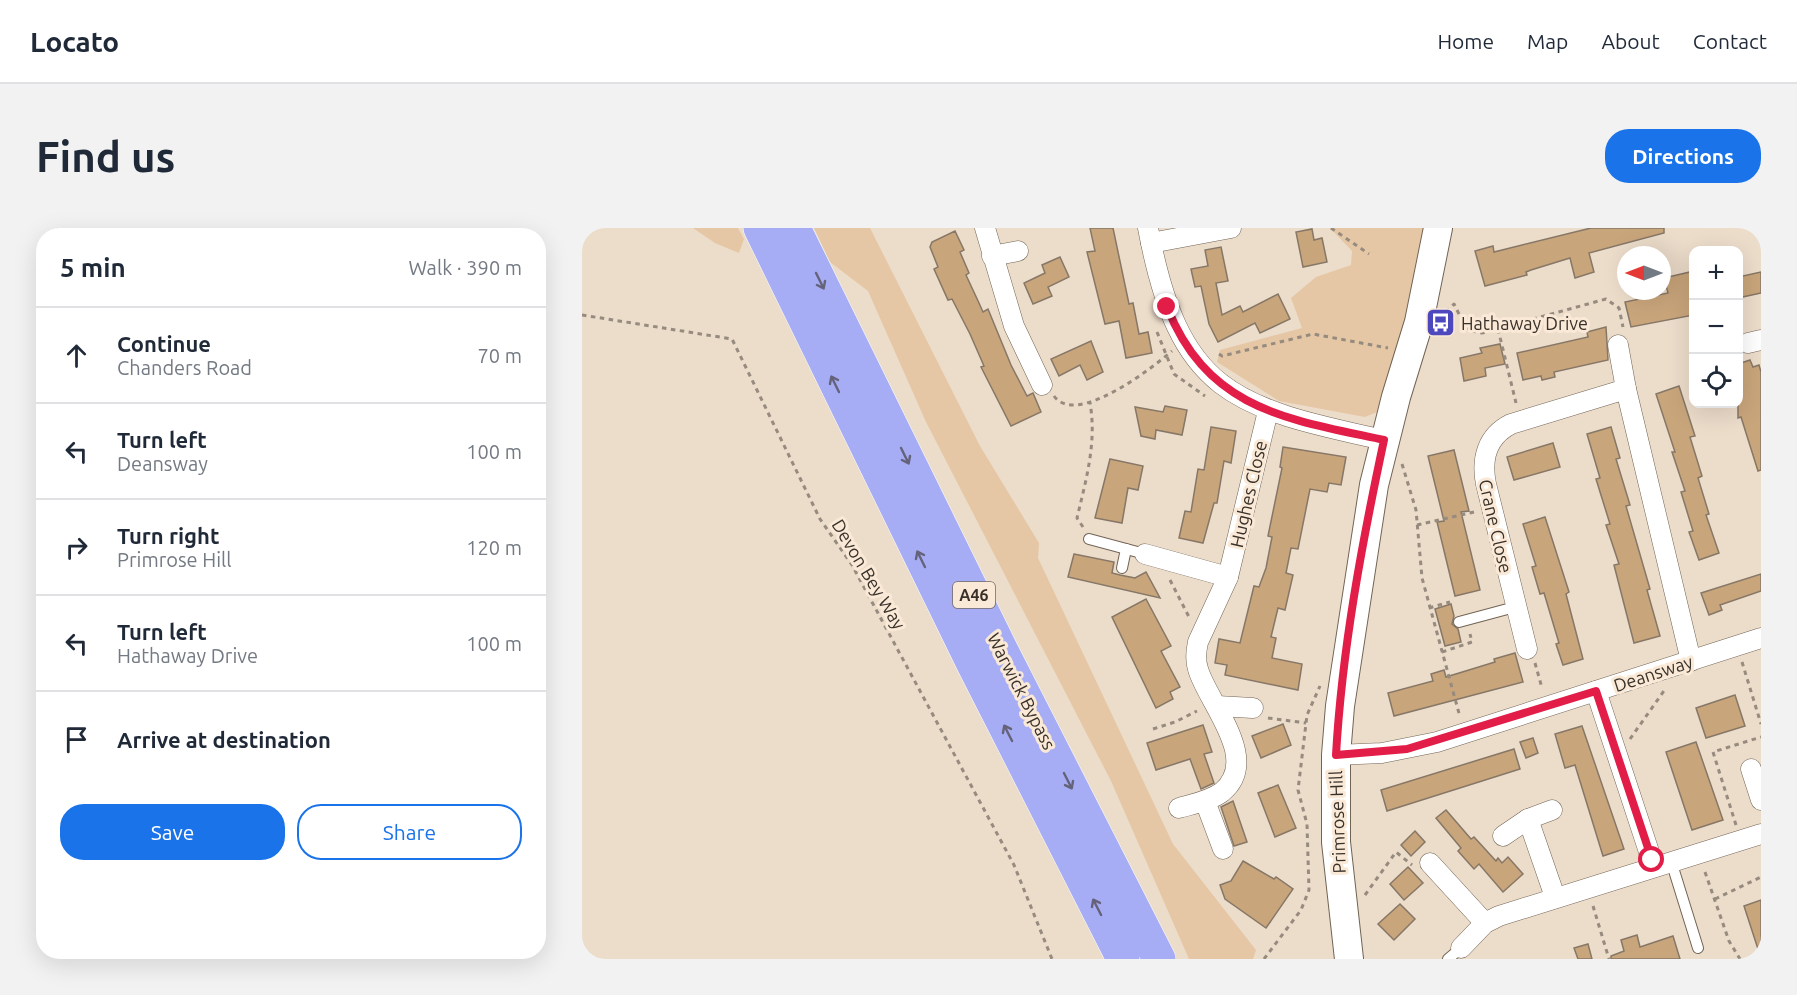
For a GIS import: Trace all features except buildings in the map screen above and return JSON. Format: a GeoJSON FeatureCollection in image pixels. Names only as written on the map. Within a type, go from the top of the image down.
{"type":"FeatureCollection","features":[{"type":"Feature","properties":{"kind":"highway","name":"Warwick Bypass"},"geometry":{"type":"LineString","coordinates":[[760,228],[973,664],[1123,959]]}},
{"type":"Feature","properties":{"kind":"highway","name":"Warwick Bypass"},"geometry":{"type":"LineString","coordinates":[[794,228],[996,640],[1159,959]]}},
{"type":"Feature","properties":{"kind":"street"},"geometry":{"type":"LineString","coordinates":[[985,228],[1014,326],[1042,384]]}},
{"type":"Feature","properties":{"kind":"street"},"geometry":{"type":"LineString","coordinates":[[1231,228],[1150,236],[1162,292],[1193,357],[1221,384],[1250,403],[1268,411],[1391,449]]}},
{"type":"Feature","properties":{"kind":"street","name":"Primrose Hill"},"geometry":{"type":"LineString","coordinates":[[1349,959],[1336,842],[1336,755],[1340,706],[1361,557],[1391,449],[1410,353],[1428,284],[1438,228]]}},
{"type":"Feature","properties":{"kind":"street"},"geometry":{"type":"LineString","coordinates":[[992,256],[1018,251]]}},
{"type":"Feature","properties":{"kind":"street"},"geometry":{"type":"LineString","coordinates":[[1621,338],[1626,389],[1691,661]]}},
{"type":"Feature","properties":{"kind":"street","name":"Crane Close"},"geometry":{"type":"LineString","coordinates":[[1527,649],[1484,474],[1488,448],[1499,431],[1511,424],[1626,389]]}},
{"type":"Feature","properties":{"kind":"street","name":"Hughes Close"},"geometry":{"type":"LineString","coordinates":[[1179,808],[1205,801],[1226,787],[1235,762],[1232,737],[1212,705],[1197,669],[1196,651],[1228,577],[1268,411]]}},
{"type":"Feature","properties":{"kind":"street"},"geometry":{"type":"LineString","coordinates":[[1145,554],[1228,577]]}},
{"type":"Feature","properties":{"kind":"street","name":"Deansway"},"geometry":{"type":"LineString","coordinates":[[1336,755],[1407,749],[1761,638]]}},
{"type":"Feature","properties":{"kind":"street"},"geometry":{"type":"LineString","coordinates":[[1596,691],[1617,758],[1663,864]]}},
{"type":"Feature","properties":{"kind":"street"},"geometry":{"type":"LineString","coordinates":[[1212,705],[1255,712]]}},
{"type":"Feature","properties":{"kind":"street"},"geometry":{"type":"LineString","coordinates":[[1751,769],[1761,800]]}},
{"type":"Feature","properties":{"kind":"street"},"geometry":{"type":"LineString","coordinates":[[1205,801],[1223,849]]}},
{"type":"Feature","properties":{"kind":"street"},"geometry":{"type":"LineString","coordinates":[[1503,836],[1528,819],[1552,810]]}},
{"type":"Feature","properties":{"kind":"street"},"geometry":{"type":"LineString","coordinates":[[1528,819],[1555,897]]}},
{"type":"Feature","properties":{"kind":"street"},"geometry":{"type":"LineString","coordinates":[[1454,953],[1485,923],[1555,897],[1761,834]]}},
{"type":"Feature","properties":{"kind":"street"},"geometry":{"type":"LineString","coordinates":[[1430,863],[1485,923]]}},
{"type":"Feature","properties":{"kind":"lane"},"geometry":{"type":"LineString","coordinates":[[1089,539],[1145,554]]}},
{"type":"Feature","properties":{"kind":"lane"},"geometry":{"type":"LineString","coordinates":[[1122,568],[1126,549]]}},
{"type":"Feature","properties":{"kind":"lane"},"geometry":{"type":"LineString","coordinates":[[1462,622],[1515,607]]}},
{"type":"Feature","properties":{"kind":"lane"},"geometry":{"type":"LineString","coordinates":[[1663,864],[1678,882],[1698,948]]}},
{"type":"Feature","properties":{"kind":"path"},"geometry":{"type":"LineString","coordinates":[[1331,228],[1369,254]]}},
{"type":"Feature","properties":{"kind":"path"},"geometry":{"type":"LineString","coordinates":[[1441,315],[1454,304],[1467,330],[1482,333],[1606,299],[1619,308],[1621,338]]}},
{"type":"Feature","properties":{"kind":"path","name":"Devon Bey Way"},"geometry":{"type":"LineString","coordinates":[[582,315],[732,339],[820,519],[852,565],[1009,856],[1052,959]]}},
{"type":"Feature","properties":{"kind":"path"},"geometry":{"type":"LineString","coordinates":[[1498,328],[1518,410]]}},
{"type":"Feature","properties":{"kind":"path"},"geometry":{"type":"LineString","coordinates":[[1222,356],[1313,334],[1410,353]]}},
{"type":"Feature","properties":{"kind":"path"},"geometry":{"type":"LineString","coordinates":[[1042,384],[1046,383],[1065,406],[1090,403],[1166,357],[1184,342]]}},
{"type":"Feature","properties":{"kind":"path"},"geometry":{"type":"LineString","coordinates":[[1077,518],[1093,442],[1094,424],[1090,403]]}},
{"type":"Feature","properties":{"kind":"path"},"geometry":{"type":"LineString","coordinates":[[1391,449],[1404,469],[1413,495],[1419,563],[1429,608],[1460,715]]}},
{"type":"Feature","properties":{"kind":"path"},"geometry":{"type":"LineString","coordinates":[[1417,525],[1482,510]]}},
{"type":"Feature","properties":{"kind":"path"},"geometry":{"type":"LineString","coordinates":[[1170,579],[1189,618]]}},
{"type":"Feature","properties":{"kind":"path"},"geometry":{"type":"LineString","coordinates":[[1429,608],[1450,603]]}},
{"type":"Feature","properties":{"kind":"path"},"geometry":{"type":"LineString","coordinates":[[1442,652],[1472,642],[1462,622]]}},
{"type":"Feature","properties":{"kind":"path"},"geometry":{"type":"LineString","coordinates":[[1527,649],[1532,648],[1543,690]]}},
{"type":"Feature","properties":{"kind":"path"},"geometry":{"type":"LineString","coordinates":[[1742,662],[1761,724]]}},
{"type":"Feature","properties":{"kind":"path"},"geometry":{"type":"LineString","coordinates":[[1264,959],[1301,910],[1309,890],[1307,824],[1298,790],[1306,723],[1314,695],[1326,677]]}},
{"type":"Feature","properties":{"kind":"path"},"geometry":{"type":"LineString","coordinates":[[1617,758],[1668,686]]}},
{"type":"Feature","properties":{"kind":"path"},"geometry":{"type":"LineString","coordinates":[[1153,729],[1175,722],[1212,705]]}},
{"type":"Feature","properties":{"kind":"path"},"geometry":{"type":"LineString","coordinates":[[1255,712],[1306,723]]}},
{"type":"Feature","properties":{"kind":"path"},"geometry":{"type":"LineString","coordinates":[[1741,840],[1713,752],[1761,736]]}},
{"type":"Feature","properties":{"kind":"path"},"geometry":{"type":"LineString","coordinates":[[1359,904],[1396,852],[1419,870],[1430,863]]}},
{"type":"Feature","properties":{"kind":"path"},"geometry":{"type":"LineString","coordinates":[[1678,882],[1707,872],[1729,941],[1740,959]]}},
{"type":"Feature","properties":{"kind":"path"},"geometry":{"type":"LineString","coordinates":[[1715,898],[1761,877]]}},
{"type":"Feature","properties":{"kind":"path"},"geometry":{"type":"LineString","coordinates":[[1587,888],[1609,959]]}},
{"type":"Feature","properties":{"kind":"path"},"geometry":{"type":"LineString","coordinates":[[1756,959],[1761,956]]}},
{"type":"Feature","properties":{"kind":"shaded area"},"geometry":{"type":"Polygon","coordinates":[[[693,228],[738,228],[744,239],[739,253],[715,243],[693,228]]]}},
{"type":"Feature","properties":{"kind":"shaded area"},"geometry":{"type":"Polygon","coordinates":[[[814,228],[870,228],[980,446],[1039,543],[1038,558],[1173,844],[1256,950],[1253,959],[1189,959],[1111,781],[926,422],[868,291],[830,262],[814,228]]]}},
{"type":"Feature","properties":{"kind":"shaded area"},"geometry":{"type":"Polygon","coordinates":[[[1330,228],[1427,228],[1404,326],[1377,412],[1365,417],[1279,401],[1217,362],[1220,350],[1302,328],[1291,298],[1316,277],[1351,265],[1352,251],[1330,228]]]}},
{"type":"Feature","properties":{"kind":"place","name":"Hathaway Drive"},"geometry":{"type":"Point","coordinates":[1440,323]}},
{"type":"Feature","properties":{"kind":"route"},"geometry":{"type":"LineString","coordinates":[[1167,307],[1178,333],[1193,357],[1236,395],[1285,418],[1384,440],[1361,557],[1340,706],[1336,755],[1382,753],[1407,749],[1596,691],[1652,860]]}}]}
